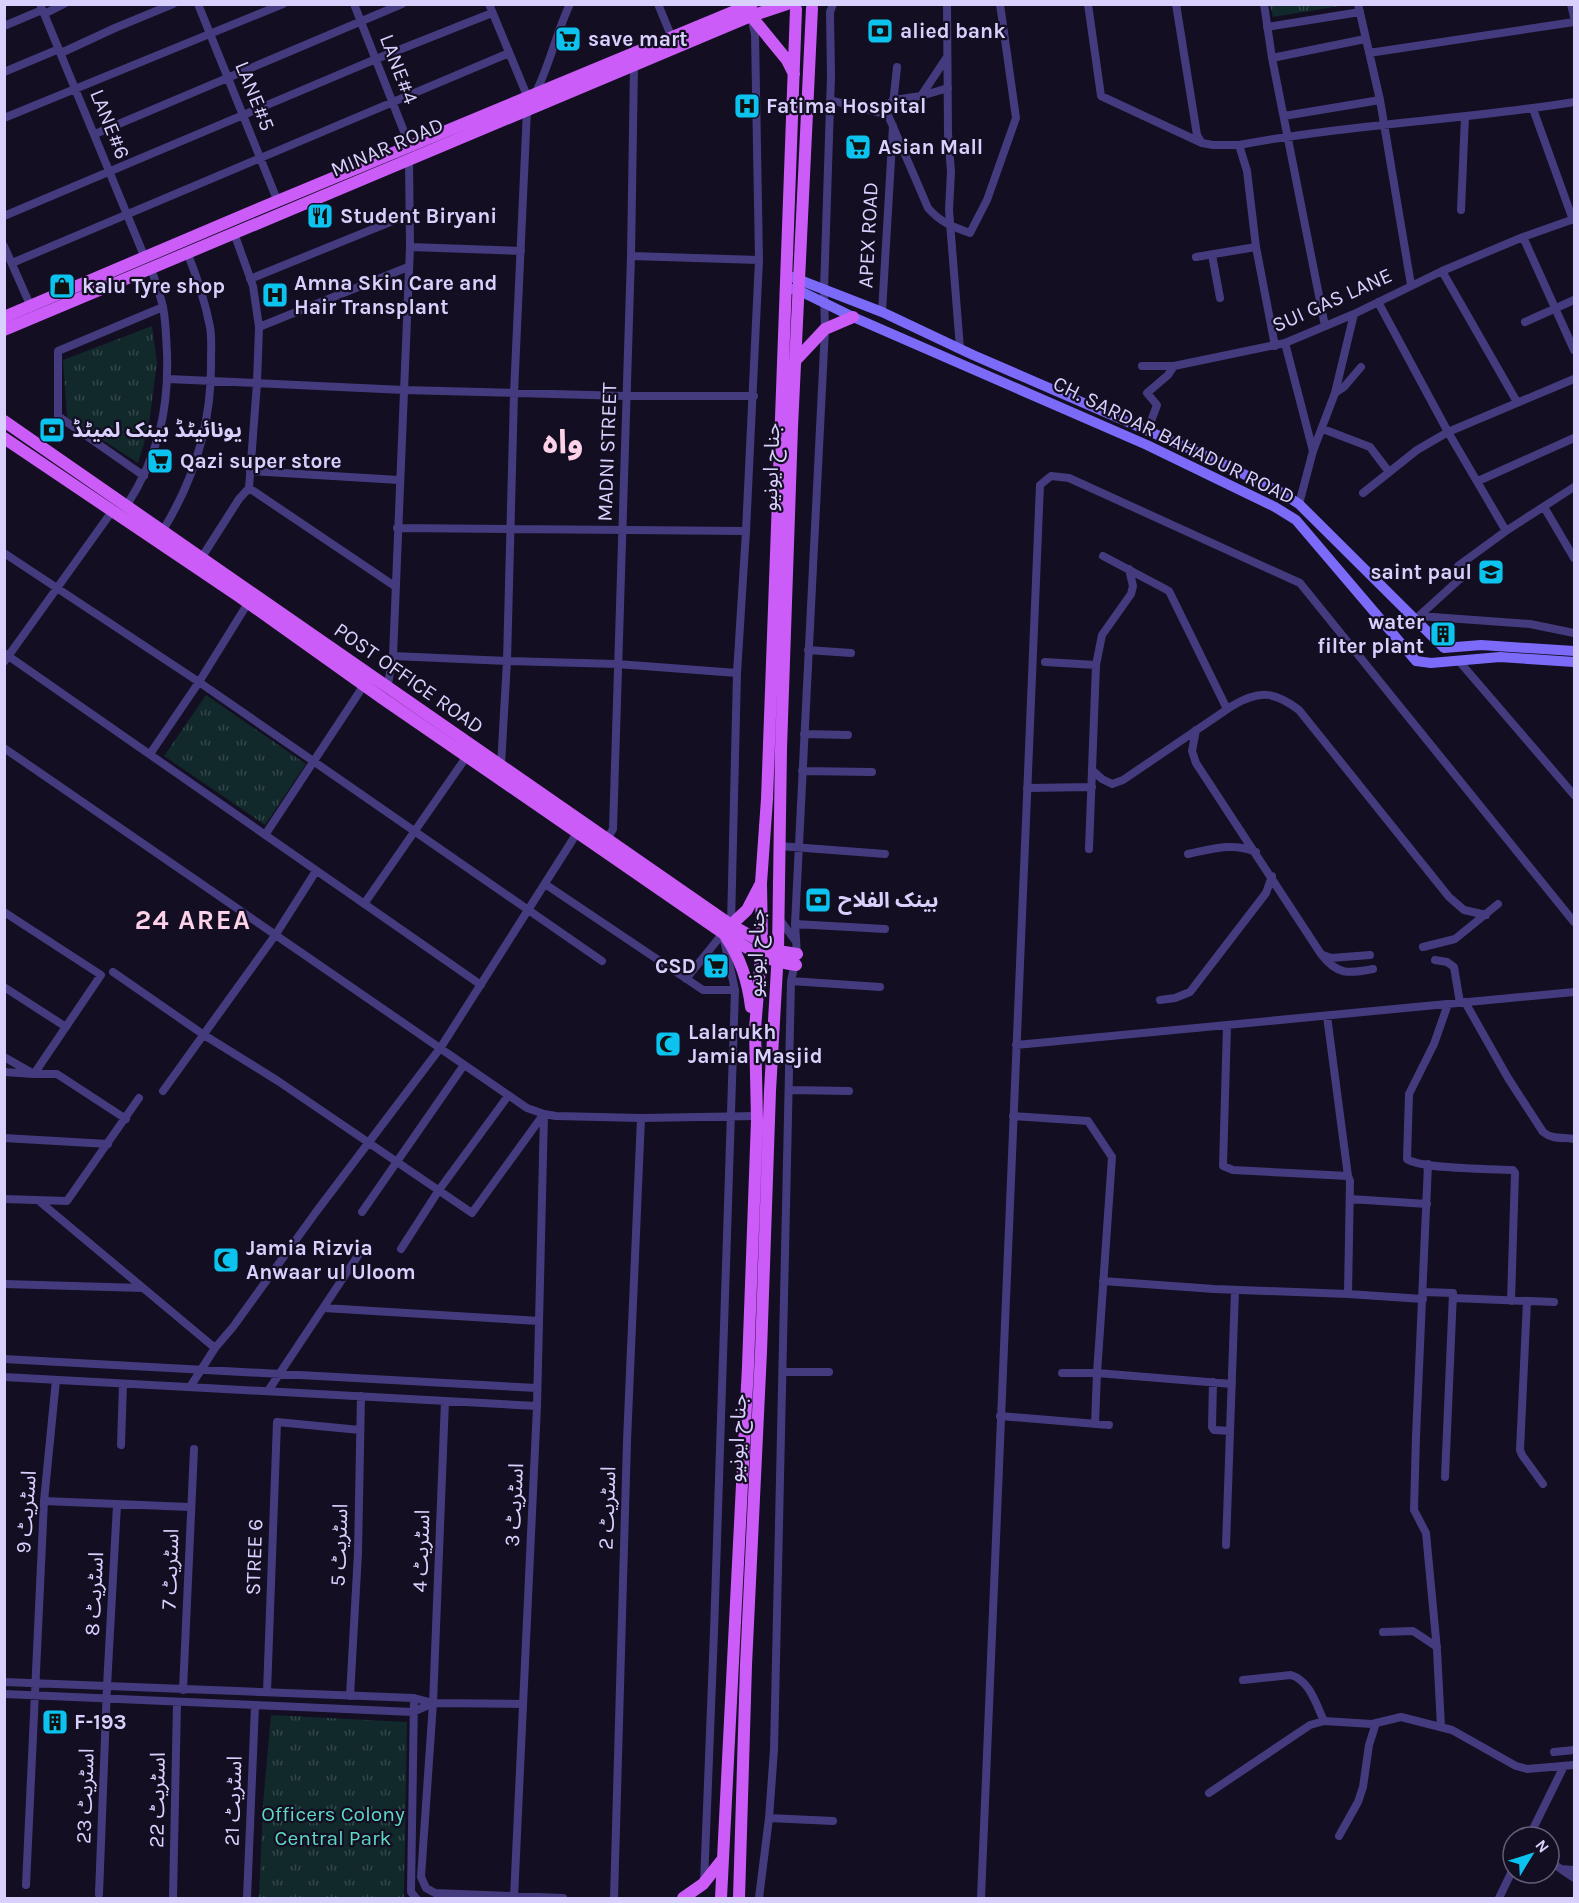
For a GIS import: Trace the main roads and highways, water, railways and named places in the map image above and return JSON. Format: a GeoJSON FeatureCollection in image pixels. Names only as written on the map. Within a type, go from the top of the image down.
{"type":"FeatureCollection","features":[{"type":"Feature","properties":{"kind":"main road","name":"جناح ایونیو"},"geometry":{"type":"LineString","coordinates":[[721,1899],[748,1366],[757,1116],[755,1029],[762,942],[761,883],[792,283],[795,75],[790,6]]}},
{"type":"Feature","properties":{"kind":"main road","name":"MINAR ROAD"},"geometry":{"type":"LineString","coordinates":[[4,330],[148,263],[497,117],[672,38],[752,10],[816,6]]}},
{"type":"Feature","properties":{"kind":"main road","name":"جناح ایونیو"},"geometry":{"type":"LineString","coordinates":[[739,1899],[746,1665],[777,957],[778,846],[795,361],[792,283],[816,6]]}},
{"type":"Feature","properties":{"kind":"main road","name":"MINAR ROAD"},"geometry":{"type":"LineString","coordinates":[[530,101],[634,65],[752,10]]}},
{"type":"Feature","properties":{"kind":"main road"},"geometry":{"type":"LineString","coordinates":[[752,10],[795,75]]}},
{"type":"Feature","properties":{"kind":"main road","name":"MINAR ROAD"},"geometry":{"type":"LineString","coordinates":[[4,317],[148,263],[187,252],[234,233],[246,221],[278,202],[410,153]]}},
{"type":"Feature","properties":{"kind":"main road","name":"CH. SARDAR BAHADUR ROAD"},"geometry":{"type":"LineString","coordinates":[[792,283],[824,290],[882,312],[960,348],[970,360],[1275,507],[1296,520],[1416,661],[1431,663],[1500,657],[1575,662]]}},
{"type":"Feature","properties":{"kind":"main road","name":"CH. SARDAR BAHADUR ROAD"},"geometry":{"type":"LineString","coordinates":[[792,283],[825,304],[853,317],[970,360],[1213,459],[1280,492],[1299,504],[1385,591],[1417,617],[1444,648],[1458,660]]}},
{"type":"Feature","properties":{"kind":"main road"},"geometry":{"type":"LineString","coordinates":[[795,361],[825,329],[853,317]]}},
{"type":"Feature","properties":{"kind":"main road","name":"POST OFFICE ROAD"},"geometry":{"type":"LineString","coordinates":[[4,421],[202,556],[245,596],[364,686],[385,693],[501,765],[604,844],[727,929],[761,957],[796,960]]}},
{"type":"Feature","properties":{"kind":"main road","name":"POST OFFICE ROAD"},"geometry":{"type":"LineString","coordinates":[[6,444],[245,596],[385,693],[467,756],[577,833],[604,844]]}},
{"type":"Feature","properties":{"kind":"main road"},"geometry":{"type":"LineString","coordinates":[[1444,648],[1492,645],[1575,651]]}},
{"type":"Feature","properties":{"kind":"main road"},"geometry":{"type":"LineString","coordinates":[[755,1029],[748,981],[727,929],[747,910],[761,883]]}},
{"type":"Feature","properties":{"kind":"main road","name":"POST OFFICE ROAD"},"geometry":{"type":"LineString","coordinates":[[727,929],[762,942],[777,957]]}},
{"type":"Feature","properties":{"kind":"main road"},"geometry":{"type":"LineString","coordinates":[[683,1899],[704,1884],[723,1859]]}},
{"type":"Feature","properties":{"kind":"place","name":"alied bank"},"geometry":{"type":"Point","coordinates":[880,31]}},
{"type":"Feature","properties":{"kind":"place","name":"save mart"},"geometry":{"type":"Point","coordinates":[568,39]}},
{"type":"Feature","properties":{"kind":"place","name":"Fatima Hospital"},"geometry":{"type":"Point","coordinates":[747,106]}},
{"type":"Feature","properties":{"kind":"place","name":"Asian Mall"},"geometry":{"type":"Point","coordinates":[858,147]}},
{"type":"Feature","properties":{"kind":"place","name":"Student Biryani"},"geometry":{"type":"Point","coordinates":[320,216]}},
{"type":"Feature","properties":{"kind":"place","name":"kalu Tyre shop"},"geometry":{"type":"Point","coordinates":[62,286]}},
{"type":"Feature","properties":{"kind":"place","name":"Amna Skin Care and Hair Transplant"},"geometry":{"type":"Point","coordinates":[275,295]}},
{"type":"Feature","properties":{"kind":"place","name":"یونائیٹڈ بینک لمیٹڈ"},"geometry":{"type":"Point","coordinates":[52,430]}},
{"type":"Feature","properties":{"kind":"place","name":"Qazi super store"},"geometry":{"type":"Point","coordinates":[160,461]}},
{"type":"Feature","properties":{"kind":"place","name":"saint paul"},"geometry":{"type":"Point","coordinates":[1491,572]}},
{"type":"Feature","properties":{"kind":"place","name":"water filter plant"},"geometry":{"type":"Point","coordinates":[1443,634]}},
{"type":"Feature","properties":{"kind":"place","name":"بینک الفلاح"},"geometry":{"type":"Point","coordinates":[818,900]}},
{"type":"Feature","properties":{"kind":"place","name":"CSD"},"geometry":{"type":"Point","coordinates":[716,966]}},
{"type":"Feature","properties":{"kind":"place","name":"Lalarukh Jamia Masjid"},"geometry":{"type":"Point","coordinates":[668,1044]}},
{"type":"Feature","properties":{"kind":"place","name":"Jamia Rizvia Anwaar ul Uloom"},"geometry":{"type":"Point","coordinates":[226,1260]}},
{"type":"Feature","properties":{"kind":"place","name":"F-193"},"geometry":{"type":"Point","coordinates":[55,1722]}},
{"type":"Feature","properties":{"kind":"district","name":"واہ"},"geometry":{"type":"Point","coordinates":[563,441]}},
{"type":"Feature","properties":{"kind":"district","name":"24 AREA"},"geometry":{"type":"Point","coordinates":[193,920]}},
{"type":"Feature","properties":{"kind":"park label","name":"Officers Colony Central Park"},"geometry":{"type":"Point","coordinates":[333,1826]}}]}
